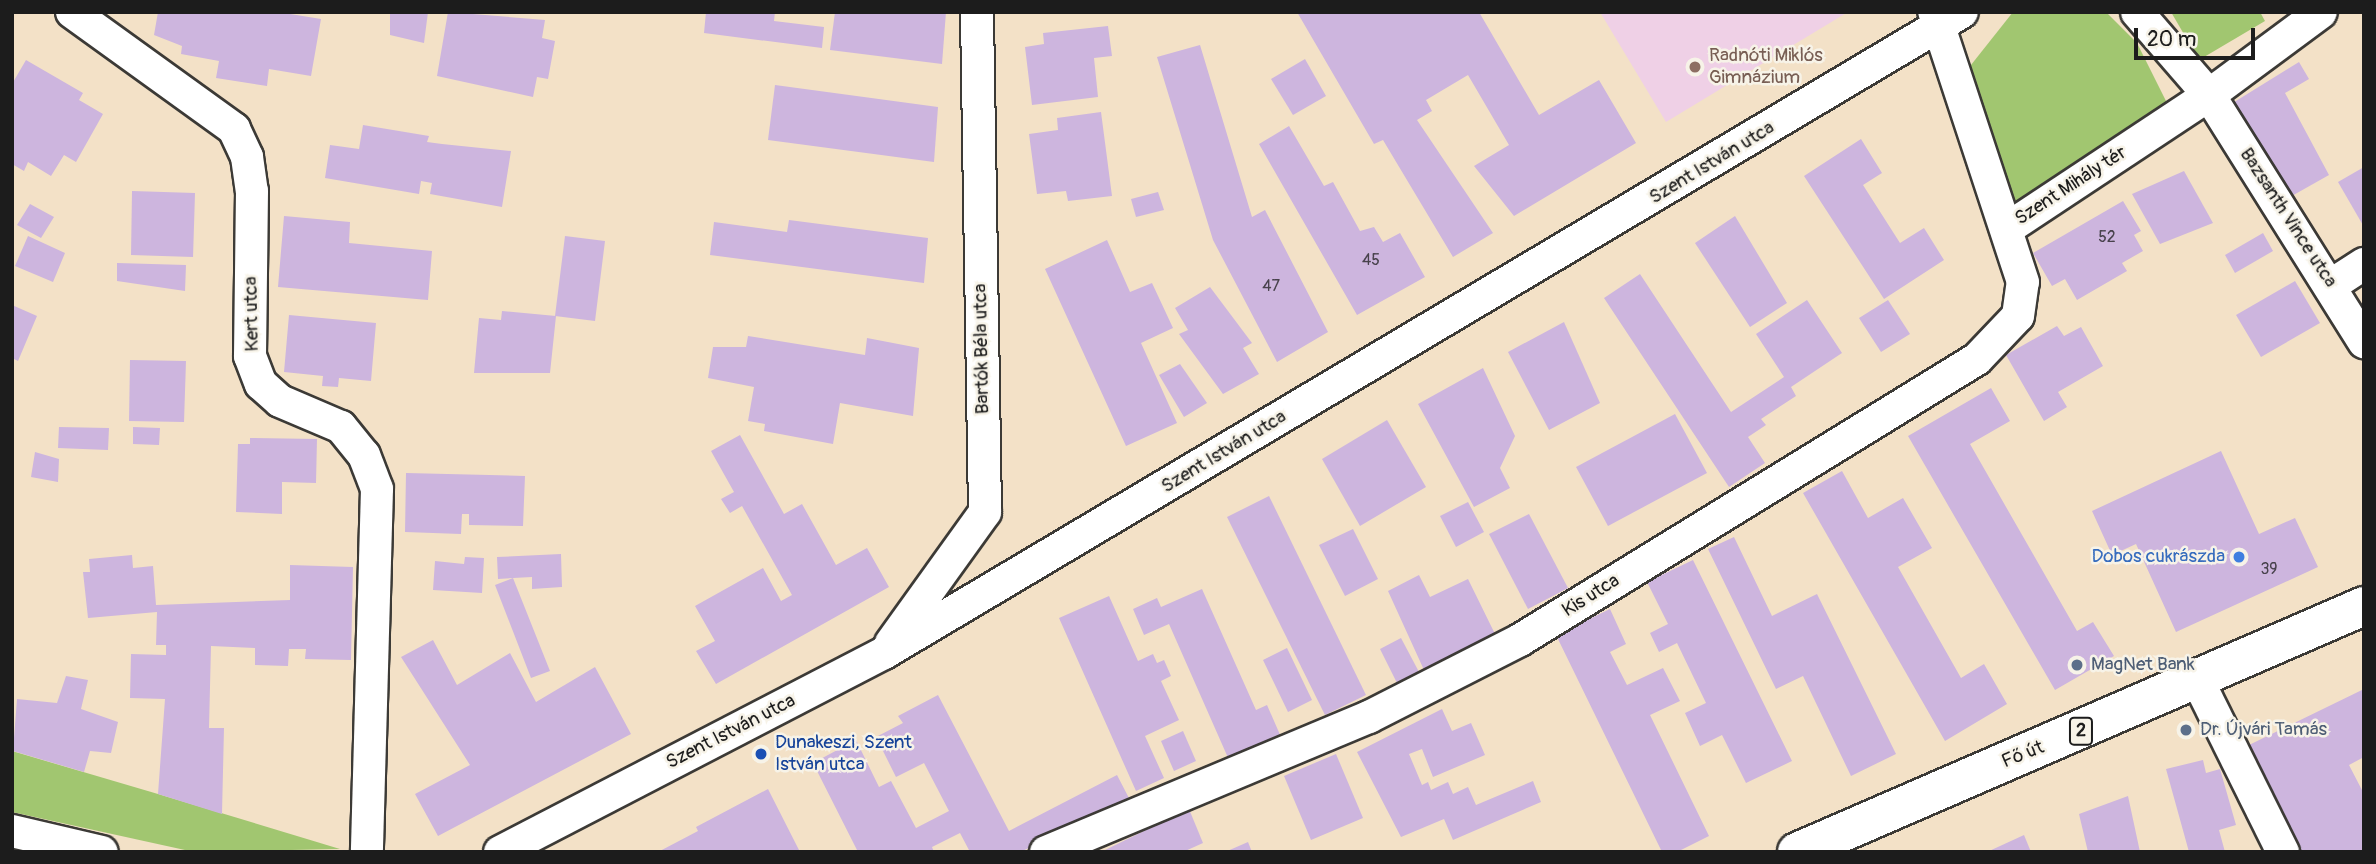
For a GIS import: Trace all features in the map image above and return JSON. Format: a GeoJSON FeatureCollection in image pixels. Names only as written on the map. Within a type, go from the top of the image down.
{"type":"FeatureCollection","features":[{"type":"Feature","properties":{"kind":"main road","name":"Fő út"},"geometry":{"type":"LineString","coordinates":[[1797,852],[2199,683],[2364,606]]}},
{"type":"Feature","properties":{"kind":"street","name":"Kert utca"},"geometry":{"type":"LineString","coordinates":[[72,12],[234,129],[252,191],[250,356],[258,375],[280,401],[341,426],[364,455],[377,489],[367,852]]}},
{"type":"Feature","properties":{"kind":"street","name":"Bartók Béla utca"},"geometry":{"type":"LineString","coordinates":[[884,653],[985,512],[977,12]]}},
{"type":"Feature","properties":{"kind":"street"},"geometry":{"type":"LineString","coordinates":[[1935,22],[1962,12]]}},
{"type":"Feature","properties":{"kind":"street"},"geometry":{"type":"LineString","coordinates":[[2137,12],[2209,95]]}},
{"type":"Feature","properties":{"kind":"street","name":"Szent Mihály tér"},"geometry":{"type":"LineString","coordinates":[[1935,22],[2008,228],[2209,95],[2321,12]]}},
{"type":"Feature","properties":{"kind":"street","name":"Szent István utca"},"geometry":{"type":"LineString","coordinates":[[500,852],[884,653],[1935,22]]}},
{"type":"Feature","properties":{"kind":"street","name":"Bazsanth Vince utca"},"geometry":{"type":"LineString","coordinates":[[2209,95],[2333,284],[2364,342]]}},
{"type":"Feature","properties":{"kind":"street","name":"Kis utca"},"geometry":{"type":"LineString","coordinates":[[1046,852],[1369,717],[1520,640],[1977,359],[2018,316],[2023,282],[2008,228]]}},
{"type":"Feature","properties":{"kind":"street"},"geometry":{"type":"LineString","coordinates":[[2333,284],[2364,264]]}},
{"type":"Feature","properties":{"kind":"street"},"geometry":{"type":"LineString","coordinates":[[2199,683],[2283,852]]}},
{"type":"Feature","properties":{"kind":"street"},"geometry":{"type":"LineString","coordinates":[[12,831],[102,852]]}},
{"type":"Feature","properties":{"kind":"shaded area","name":"Radnóti Miklós Gimnázium"},"geometry":{"type":"Polygon","coordinates":[[[1600,12],[1848,12],[1666,122],[1600,12]]]}},
{"type":"Feature","properties":{"kind":"green space"},"geometry":{"type":"Polygon","coordinates":[[[2013,12],[2106,12],[2137,43],[2168,105],[2011,207],[1967,70],[2013,12]]]}},
{"type":"Feature","properties":{"kind":"green space"},"geometry":{"type":"Polygon","coordinates":[[[2171,12],[2260,12],[2265,21],[2199,60],[2171,12]]]}},
{"type":"Feature","properties":{"kind":"green space"},"geometry":{"type":"Polygon","coordinates":[[[12,751],[340,849],[194,852],[12,812],[12,751]]]}},
{"type":"Feature","properties":{"kind":"building"},"geometry":{"type":"Polygon","coordinates":[[[158,12],[278,12],[321,19],[311,76],[269,69],[267,86],[216,78],[219,61],[181,54],[182,46],[154,35],[158,12]]]}},
{"type":"Feature","properties":{"kind":"building"},"geometry":{"type":"Polygon","coordinates":[[[390,12],[428,12],[424,43],[390,35],[390,12]]]}},
{"type":"Feature","properties":{"kind":"building"},"geometry":{"type":"Polygon","coordinates":[[[448,12],[545,20],[542,38],[555,41],[548,79],[537,77],[533,97],[437,76],[448,12]]]}},
{"type":"Feature","properties":{"kind":"building"},"geometry":{"type":"Polygon","coordinates":[[[706,12],[775,12],[774,21],[824,27],[822,48],[704,33],[706,12]]]}},
{"type":"Feature","properties":{"kind":"building"},"geometry":{"type":"Polygon","coordinates":[[[835,12],[946,12],[942,64],[830,50],[835,12]]]}},
{"type":"Feature","properties":{"kind":"building"},"geometry":{"type":"Polygon","coordinates":[[[1297,12],[1479,12],[1539,115],[1599,80],[1636,143],[1514,216],[1474,166],[1509,145],[1468,75],[1426,100],[1432,111],[1417,120],[1493,233],[1453,257],[1383,140],[1374,144],[1297,12]]]}},
{"type":"Feature","properties":{"kind":"building"},"geometry":{"type":"Polygon","coordinates":[[[1108,26],[1112,56],[1094,58],[1098,97],[1032,105],[1025,47],[1044,44],[1043,33],[1108,26]]]}},
{"type":"Feature","properties":{"kind":"building"},"geometry":{"type":"Polygon","coordinates":[[[1200,45],[1252,217],[1265,210],[1328,332],[1277,362],[1213,240],[1157,57],[1200,45]]]}},
{"type":"Feature","properties":{"kind":"building"},"geometry":{"type":"Polygon","coordinates":[[[1305,59],[1326,96],[1293,115],[1271,79],[1305,59]]]}},
{"type":"Feature","properties":{"kind":"building"},"geometry":{"type":"Polygon","coordinates":[[[26,60],[83,93],[79,100],[103,114],[76,162],[64,155],[51,176],[28,162],[24,171],[12,164],[12,84],[26,60]]]}},
{"type":"Feature","properties":{"kind":"building"},"geometry":{"type":"Polygon","coordinates":[[[2299,62],[2309,79],[2285,93],[2329,175],[2276,205],[2223,109],[2299,62]]]}},
{"type":"Feature","properties":{"kind":"building"},"geometry":{"type":"Polygon","coordinates":[[[775,85],[938,107],[934,162],[768,140],[775,85]]]}},
{"type":"Feature","properties":{"kind":"building"},"geometry":{"type":"Polygon","coordinates":[[[1101,112],[1112,196],[1068,201],[1066,191],[1037,194],[1029,134],[1058,130],[1057,118],[1101,112]]]}},
{"type":"Feature","properties":{"kind":"building"},"geometry":{"type":"Polygon","coordinates":[[[363,125],[429,136],[427,142],[511,151],[502,207],[430,194],[432,183],[421,181],[419,194],[325,178],[330,145],[359,149],[363,125]]]}},
{"type":"Feature","properties":{"kind":"building"},"geometry":{"type":"Polygon","coordinates":[[[1289,126],[1324,186],[1333,182],[1360,231],[1374,227],[1383,242],[1400,233],[1425,277],[1357,315],[1259,144],[1289,126]]]}},
{"type":"Feature","properties":{"kind":"building"},"geometry":{"type":"Polygon","coordinates":[[[1861,139],[1882,173],[1863,185],[1900,243],[1924,228],[1944,260],[1884,299],[1804,176],[1861,139]]]}},
{"type":"Feature","properties":{"kind":"building"},"geometry":{"type":"Polygon","coordinates":[[[2364,167],[2364,227],[2338,182],[2364,167]]]}},
{"type":"Feature","properties":{"kind":"building"},"geometry":{"type":"Polygon","coordinates":[[[2184,171],[2213,223],[2160,244],[2132,194],[2184,171]]]}},
{"type":"Feature","properties":{"kind":"building"},"geometry":{"type":"Polygon","coordinates":[[[132,191],[195,193],[193,257],[131,255],[132,191]]]}},
{"type":"Feature","properties":{"kind":"building"},"geometry":{"type":"Polygon","coordinates":[[[1158,192],[1164,210],[1136,217],[1131,199],[1158,192]]]}},
{"type":"Feature","properties":{"kind":"building"},"geometry":{"type":"Polygon","coordinates":[[[2123,201],[2141,231],[2134,235],[2143,251],[2122,263],[2127,271],[2077,300],[2065,279],[2052,286],[2033,253],[2123,201]]]}},
{"type":"Feature","properties":{"kind":"building"},"geometry":{"type":"Polygon","coordinates":[[[30,204],[54,217],[41,238],[17,225],[30,204]]]}},
{"type":"Feature","properties":{"kind":"building"},"geometry":{"type":"Polygon","coordinates":[[[284,216],[350,222],[349,243],[432,251],[428,300],[278,287],[284,216]]]}},
{"type":"Feature","properties":{"kind":"building"},"geometry":{"type":"Polygon","coordinates":[[[1735,216],[1787,303],[1750,327],[1695,243],[1735,216]]]}},
{"type":"Feature","properties":{"kind":"building"},"geometry":{"type":"Polygon","coordinates":[[[789,220],[928,238],[924,283],[710,255],[714,222],[787,232],[789,220]]]}},
{"type":"Feature","properties":{"kind":"building"},"geometry":{"type":"Polygon","coordinates":[[[2263,233],[2273,251],[2235,273],[2225,255],[2263,233]]]}},
{"type":"Feature","properties":{"kind":"building"},"geometry":{"type":"Polygon","coordinates":[[[28,236],[65,253],[53,282],[15,266],[28,236]]]}},
{"type":"Feature","properties":{"kind":"building"},"geometry":{"type":"Polygon","coordinates":[[[565,236],[605,241],[595,321],[555,316],[565,236]]]}},
{"type":"Feature","properties":{"kind":"building"},"geometry":{"type":"Polygon","coordinates":[[[1107,240],[1130,292],[1152,283],[1173,328],[1141,343],[1177,423],[1126,446],[1045,269],[1107,240]]]}},
{"type":"Feature","properties":{"kind":"building"},"geometry":{"type":"Polygon","coordinates":[[[117,263],[186,265],[185,291],[117,281],[117,263]]]}},
{"type":"Feature","properties":{"kind":"building"},"geometry":{"type":"Polygon","coordinates":[[[1640,274],[1731,412],[1784,377],[1756,334],[1807,300],[1842,353],[1791,387],[1796,396],[1761,419],[1766,425],[1748,437],[1765,463],[1729,487],[1604,298],[1640,274]]]}},
{"type":"Feature","properties":{"kind":"building"},"geometry":{"type":"Polygon","coordinates":[[[2295,281],[2320,323],[2261,357],[2236,315],[2295,281]]]}},
{"type":"Feature","properties":{"kind":"building"},"geometry":{"type":"Polygon","coordinates":[[[1210,287],[1252,343],[1243,348],[1259,374],[1223,394],[1179,334],[1188,330],[1175,308],[1210,287]]]}},
{"type":"Feature","properties":{"kind":"building"},"geometry":{"type":"Polygon","coordinates":[[[1888,300],[1910,334],[1881,352],[1859,318],[1888,300]]]}},
{"type":"Feature","properties":{"kind":"building"},"geometry":{"type":"Polygon","coordinates":[[[12,305],[37,316],[18,361],[12,358],[12,305]]]}},
{"type":"Feature","properties":{"kind":"building"},"geometry":{"type":"Polygon","coordinates":[[[502,311],[556,316],[550,373],[474,373],[479,318],[501,320],[502,311]]]}},
{"type":"Feature","properties":{"kind":"building"},"geometry":{"type":"Polygon","coordinates":[[[289,315],[376,323],[371,381],[339,378],[338,387],[322,386],[323,376],[284,372],[289,315]]]}},
{"type":"Feature","properties":{"kind":"building"},"geometry":{"type":"Polygon","coordinates":[[[1564,322],[1600,403],[1549,430],[1508,352],[1564,322]]]}},
{"type":"Feature","properties":{"kind":"building"},"geometry":{"type":"Polygon","coordinates":[[[2057,326],[2064,336],[2081,327],[2103,366],[2058,392],[2067,407],[2044,421],[2006,355],[2057,326]]]}},
{"type":"Feature","properties":{"kind":"building"},"geometry":{"type":"Polygon","coordinates":[[[748,336],[865,355],[867,338],[919,348],[913,416],[840,403],[833,444],[764,431],[765,424],[748,421],[754,387],[708,378],[713,347],[746,347],[748,336]]]}},
{"type":"Feature","properties":{"kind":"building"},"geometry":{"type":"Polygon","coordinates":[[[130,360],[186,361],[184,422],[129,421],[130,360]]]}},
{"type":"Feature","properties":{"kind":"building"},"geometry":{"type":"Polygon","coordinates":[[[1180,364],[1207,403],[1184,417],[1159,375],[1180,364]]]}},
{"type":"Feature","properties":{"kind":"building"},"geometry":{"type":"Polygon","coordinates":[[[1483,368],[1515,436],[1500,468],[1510,488],[1474,507],[1418,404],[1483,368]]]}},
{"type":"Feature","properties":{"kind":"building"},"geometry":{"type":"Polygon","coordinates":[[[1991,388],[2010,421],[1970,444],[2077,631],[2093,622],[2114,656],[2055,690],[1908,436],[1991,388]]]}},
{"type":"Feature","properties":{"kind":"building"},"geometry":{"type":"Polygon","coordinates":[[[1675,414],[1707,473],[1608,526],[1576,467],[1675,414]]]}},
{"type":"Feature","properties":{"kind":"building"},"geometry":{"type":"Polygon","coordinates":[[[1387,420],[1426,487],[1360,526],[1322,459],[1387,420]]]}},
{"type":"Feature","properties":{"kind":"building"},"geometry":{"type":"Polygon","coordinates":[[[59,427],[109,428],[108,450],[58,448],[59,427]]]}},
{"type":"Feature","properties":{"kind":"building"},"geometry":{"type":"Polygon","coordinates":[[[133,427],[160,428],[159,445],[133,444],[133,427]]]}},
{"type":"Feature","properties":{"kind":"building"},"geometry":{"type":"Polygon","coordinates":[[[740,435],[784,514],[802,504],[836,565],[867,548],[889,587],[716,684],[696,651],[715,641],[695,606],[763,568],[781,601],[792,595],[742,506],[730,513],[721,499],[734,492],[711,451],[740,435]]]}},
{"type":"Feature","properties":{"kind":"building"},"geometry":{"type":"Polygon","coordinates":[[[250,438],[317,439],[316,483],[282,482],[282,514],[236,512],[238,444],[250,444],[250,438]]]}},
{"type":"Feature","properties":{"kind":"building"},"geometry":{"type":"Polygon","coordinates":[[[2221,451],[2259,534],[2295,518],[2318,567],[2176,632],[2136,544],[2112,555],[2092,511],[2221,451]]]}},
{"type":"Feature","properties":{"kind":"building"},"geometry":{"type":"Polygon","coordinates":[[[35,452],[59,459],[58,482],[31,477],[35,452]]]}},
{"type":"Feature","properties":{"kind":"building"},"geometry":{"type":"Polygon","coordinates":[[[1842,471],[1868,518],[1903,498],[1932,548],[1898,567],[1961,678],[1984,664],[2007,704],[1945,741],[1803,493],[1842,471]]]}},
{"type":"Feature","properties":{"kind":"building"},"geometry":{"type":"Polygon","coordinates":[[[406,473],[525,476],[523,526],[469,525],[469,514],[462,514],[461,534],[405,532],[406,473]]]}},
{"type":"Feature","properties":{"kind":"building"},"geometry":{"type":"Polygon","coordinates":[[[1269,496],[1366,695],[1325,715],[1227,517],[1269,496]]]}},
{"type":"Feature","properties":{"kind":"building"},"geometry":{"type":"Polygon","coordinates":[[[1468,502],[1484,532],[1456,547],[1440,516],[1468,502]]]}},
{"type":"Feature","properties":{"kind":"building"},"geometry":{"type":"Polygon","coordinates":[[[1529,514],[1568,588],[1528,609],[1489,534],[1529,514]]]}},
{"type":"Feature","properties":{"kind":"building"},"geometry":{"type":"Polygon","coordinates":[[[1353,529],[1378,579],[1345,596],[1319,545],[1353,529]]]}},
{"type":"Feature","properties":{"kind":"building"},"geometry":{"type":"Polygon","coordinates":[[[1734,537],[1772,616],[1817,594],[1896,754],[1851,776],[1803,676],[1776,689],[1708,549],[1734,537]]]}},
{"type":"Feature","properties":{"kind":"building"},"geometry":{"type":"Polygon","coordinates":[[[561,554],[562,587],[532,589],[532,577],[498,579],[497,557],[561,554]]]}},
{"type":"Feature","properties":{"kind":"building"},"geometry":{"type":"Polygon","coordinates":[[[132,555],[133,568],[153,566],[156,605],[290,600],[290,565],[353,567],[351,660],[305,659],[306,649],[289,649],[288,666],[255,665],[255,648],[211,646],[209,728],[224,728],[222,814],[158,794],[165,699],[130,698],[131,654],[166,655],[166,645],[156,645],[157,612],[88,618],[83,572],[90,572],[89,559],[132,555]]]}},
{"type":"Feature","properties":{"kind":"building"},"geometry":{"type":"Polygon","coordinates":[[[465,557],[484,558],[482,593],[433,590],[435,561],[464,564],[465,557]]]}},
{"type":"Feature","properties":{"kind":"building"},"geometry":{"type":"Polygon","coordinates":[[[1693,560],[1792,761],[1746,783],[1722,735],[1700,746],[1685,713],[1706,703],[1677,643],[1659,652],[1650,633],[1668,624],[1647,582],[1693,560]]]}},
{"type":"Feature","properties":{"kind":"building"},"geometry":{"type":"Polygon","coordinates":[[[1419,575],[1430,597],[1468,579],[1495,634],[1424,670],[1388,591],[1419,575]]]}},
{"type":"Feature","properties":{"kind":"building"},"geometry":{"type":"Polygon","coordinates":[[[513,578],[550,671],[531,678],[495,585],[513,578]]]}},
{"type":"Feature","properties":{"kind":"building"},"geometry":{"type":"Polygon","coordinates":[[[1202,589],[1256,710],[1267,705],[1281,737],[1229,760],[1169,624],[1144,635],[1133,609],[1157,598],[1161,607],[1202,589]]]}},
{"type":"Feature","properties":{"kind":"building"},"geometry":{"type":"Polygon","coordinates":[[[1109,596],[1138,661],[1153,654],[1157,663],[1164,660],[1171,676],[1161,681],[1179,720],[1145,736],[1164,778],[1136,791],[1059,618],[1109,596]]]}},
{"type":"Feature","properties":{"kind":"building"},"geometry":{"type":"Polygon","coordinates":[[[1610,609],[1626,644],[1610,652],[1627,685],[1663,668],[1680,701],[1650,715],[1709,836],[1677,852],[1662,852],[1556,635],[1610,609]]]}},
{"type":"Feature","properties":{"kind":"building"},"geometry":{"type":"Polygon","coordinates":[[[1401,638],[1419,672],[1397,683],[1380,649],[1401,638]]]}},
{"type":"Feature","properties":{"kind":"building"},"geometry":{"type":"Polygon","coordinates":[[[433,640],[457,685],[510,653],[536,702],[595,667],[631,734],[438,836],[415,794],[470,765],[401,657],[433,640]]]}},
{"type":"Feature","properties":{"kind":"building"},"geometry":{"type":"Polygon","coordinates":[[[1287,648],[1312,700],[1288,712],[1263,660],[1287,648]]]}},
{"type":"Feature","properties":{"kind":"building"},"geometry":{"type":"Polygon","coordinates":[[[66,676],[88,680],[81,709],[118,722],[111,753],[90,751],[84,772],[13,751],[17,699],[57,703],[66,676]]]}},
{"type":"Feature","properties":{"kind":"building"},"geometry":{"type":"Polygon","coordinates":[[[2364,689],[2364,757],[2349,765],[2364,794],[2364,852],[2298,852],[2249,745],[2364,689]]]}},
{"type":"Feature","properties":{"kind":"building"},"geometry":{"type":"Polygon","coordinates":[[[938,695],[1009,831],[1117,775],[1131,802],[1020,852],[970,852],[960,833],[932,847],[934,852],[858,852],[813,763],[856,740],[879,787],[891,781],[916,828],[949,811],[924,763],[896,777],[876,737],[903,723],[898,716],[938,695]]]}},
{"type":"Feature","properties":{"kind":"building"},"geometry":{"type":"Polygon","coordinates":[[[1442,709],[1452,731],[1471,723],[1485,755],[1433,777],[1422,749],[1409,754],[1422,785],[1428,782],[1431,790],[1448,782],[1453,794],[1468,787],[1476,805],[1533,781],[1541,802],[1453,840],[1444,819],[1401,837],[1357,752],[1442,709]]]}},
{"type":"Feature","properties":{"kind":"building"},"geometry":{"type":"Polygon","coordinates":[[[1183,731],[1196,761],[1174,771],[1161,741],[1183,731]]]}},
{"type":"Feature","properties":{"kind":"building"},"geometry":{"type":"Polygon","coordinates":[[[1336,754],[1363,818],[1311,840],[1284,776],[1336,754]]]}},
{"type":"Feature","properties":{"kind":"building"},"geometry":{"type":"Polygon","coordinates":[[[2203,760],[2206,773],[2220,769],[2236,825],[2219,830],[2225,852],[2189,852],[2166,769],[2203,760]]]}},
{"type":"Feature","properties":{"kind":"building"},"geometry":{"type":"Polygon","coordinates":[[[768,789],[800,852],[658,852],[698,831],[696,827],[768,789]]]}},
{"type":"Feature","properties":{"kind":"building"},"geometry":{"type":"Polygon","coordinates":[[[2128,796],[2140,852],[2088,852],[2079,814],[2128,796]]]}},
{"type":"Feature","properties":{"kind":"building"},"geometry":{"type":"Polygon","coordinates":[[[1189,809],[1203,843],[1183,852],[1101,852],[1189,809]]]}},
{"type":"Feature","properties":{"kind":"building"},"geometry":{"type":"Polygon","coordinates":[[[2024,835],[2031,852],[1987,852],[2024,835]]]}},
{"type":"Feature","properties":{"kind":"building"},"geometry":{"type":"Polygon","coordinates":[[[1248,842],[1252,852],[1225,852],[1248,842]]]}},
{"type":"Feature","properties":{"kind":"place","name":"Radnóti Miklós Gimnázium"},"geometry":{"type":"Point","coordinates":[1695,67]}},
{"type":"Feature","properties":{"kind":"place","name":"Dobos cukrászda"},"geometry":{"type":"Point","coordinates":[2239,557]}},
{"type":"Feature","properties":{"kind":"place","name":"MagNet Bank"},"geometry":{"type":"Point","coordinates":[2077,665]}},
{"type":"Feature","properties":{"kind":"place","name":"Dr. Újvári Tamás"},"geometry":{"type":"Point","coordinates":[2186,730]}},
{"type":"Feature","properties":{"kind":"place","name":"Dunakeszi, Szent István utca"},"geometry":{"type":"Point","coordinates":[761,754]}}]}
